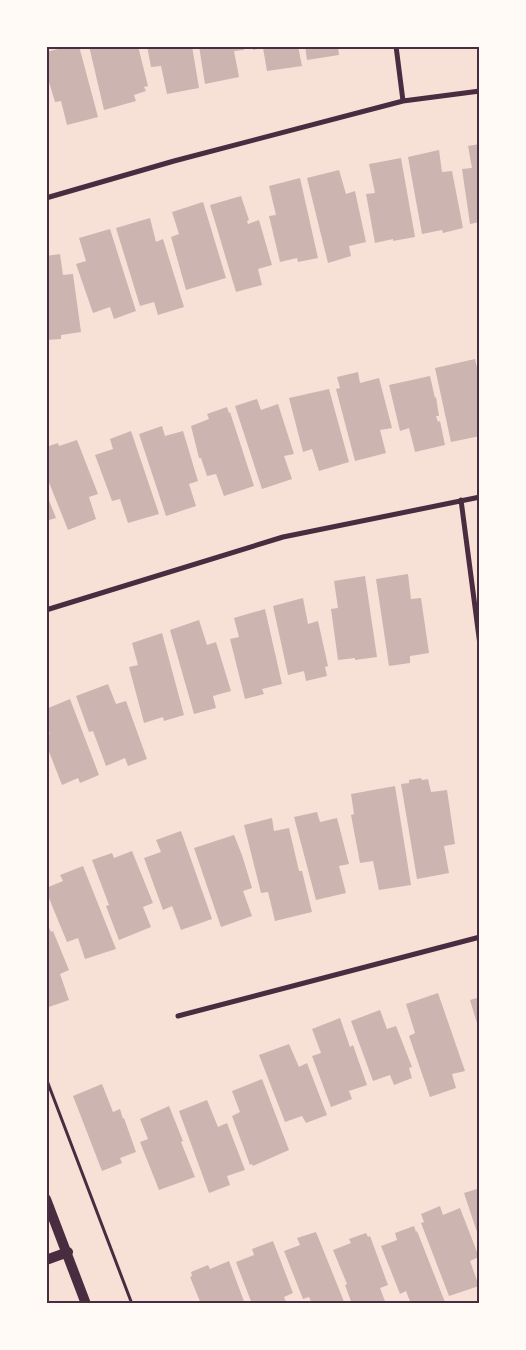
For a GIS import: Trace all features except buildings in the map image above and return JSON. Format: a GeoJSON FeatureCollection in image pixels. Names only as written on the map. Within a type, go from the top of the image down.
{"type":"FeatureCollection","features":[{"type":"Feature","properties":{"kind":"main road"},"geometry":{"type":"LineString","coordinates":[[46,1199],[68,1252],[86,1304]]}},
{"type":"Feature","properties":{"kind":"main road"},"geometry":{"type":"LineString","coordinates":[[46,1260],[68,1252]]}},
{"type":"Feature","properties":{"kind":"street"},"geometry":{"type":"LineString","coordinates":[[396,46],[403,101]]}},
{"type":"Feature","properties":{"kind":"street"},"geometry":{"type":"LineString","coordinates":[[46,198],[174,161],[403,101],[480,91]]}},
{"type":"Feature","properties":{"kind":"street"},"geometry":{"type":"LineString","coordinates":[[46,610],[283,537],[480,497]]}},
{"type":"Feature","properties":{"kind":"street"},"geometry":{"type":"LineString","coordinates":[[461,500],[480,645]]}},
{"type":"Feature","properties":{"kind":"street"},"geometry":{"type":"LineString","coordinates":[[178,1016],[480,937]]}},
{"type":"Feature","properties":{"kind":"path"},"geometry":{"type":"LineString","coordinates":[[46,1078],[132,1304]]}}]}
